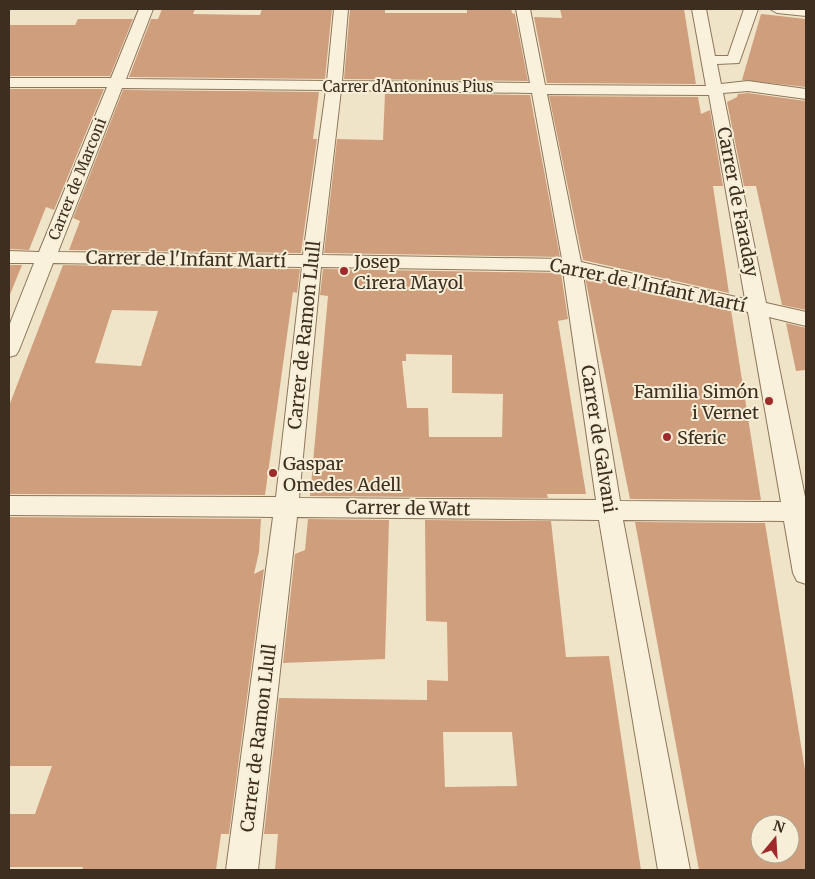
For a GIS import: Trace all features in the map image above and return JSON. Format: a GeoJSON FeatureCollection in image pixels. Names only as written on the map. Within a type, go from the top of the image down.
{"type":"FeatureCollection","features":[{"type":"Feature","properties":{"kind":"street","name":"Carrer de Marconi"},"geometry":{"type":"LineString","coordinates":[[9,350],[114,84],[146,9]]}},
{"type":"Feature","properties":{"kind":"street","name":"Carrer de Ramon Llull"},"geometry":{"type":"LineString","coordinates":[[242,870],[334,85],[340,9]]}},
{"type":"Feature","properties":{"kind":"street","name":"Carrer de Galvani"},"geometry":{"type":"LineString","coordinates":[[523,9],[571,266],[610,512],[674,870]]}},
{"type":"Feature","properties":{"kind":"street","name":"Carrer de Faraday"},"geometry":{"type":"LineString","coordinates":[[699,9],[758,308],[801,512],[806,573]]}},
{"type":"Feature","properties":{"kind":"street"},"geometry":{"type":"LineString","coordinates":[[709,60],[734,60],[751,9]]}},
{"type":"Feature","properties":{"kind":"street"},"geometry":{"type":"LineString","coordinates":[[777,9],[806,12]]}},
{"type":"Feature","properties":{"kind":"street","name":"Carrer d'Antoninus Pius"},"geometry":{"type":"LineString","coordinates":[[9,82],[699,91],[748,86],[806,94]]}},
{"type":"Feature","properties":{"kind":"street","name":"Carrer de l'Infant Martí"},"geometry":{"type":"LineString","coordinates":[[9,257],[544,264],[571,266],[806,320]]}},
{"type":"Feature","properties":{"kind":"street","name":"Carrer de Watt"},"geometry":{"type":"LineString","coordinates":[[9,506],[801,512]]}},
{"type":"Feature","properties":{"kind":"building"},"geometry":{"type":"Polygon","coordinates":[[[162,9],[195,9],[193,14],[260,15],[262,9],[332,9],[325,79],[129,77],[151,19],[158,19],[162,9]]]}},
{"type":"Feature","properties":{"kind":"building"},"geometry":{"type":"Polygon","coordinates":[[[350,9],[385,9],[385,13],[467,13],[467,9],[511,9],[512,13],[515,14],[528,81],[344,79],[350,9]]]}},
{"type":"Feature","properties":{"kind":"building"},"geometry":{"type":"Polygon","coordinates":[[[560,9],[684,9],[696,84],[547,83],[534,17],[562,18],[560,9]]]}},
{"type":"Feature","properties":{"kind":"building"},"geometry":{"type":"Polygon","coordinates":[[[761,14],[806,19],[806,87],[742,80],[761,14]]]}},
{"type":"Feature","properties":{"kind":"building"},"geometry":{"type":"Polygon","coordinates":[[[78,19],[133,19],[110,76],[9,76],[9,25],[75,25],[78,19]]]}},
{"type":"Feature","properties":{"kind":"building"},"geometry":{"type":"Polygon","coordinates":[[[9,89],[104,89],[54,210],[46,207],[29,250],[9,249],[9,89]]]}},
{"type":"Feature","properties":{"kind":"building"},"geometry":{"type":"Polygon","coordinates":[[[123,90],[319,92],[313,139],[317,139],[301,253],[69,250],[80,221],[73,218],[123,90]]]}},
{"type":"Feature","properties":{"kind":"building"},"geometry":{"type":"Polygon","coordinates":[[[385,93],[530,95],[560,257],[324,253],[337,139],[383,140],[385,93]]]}},
{"type":"Feature","properties":{"kind":"building"},"geometry":{"type":"Polygon","coordinates":[[[748,93],[806,101],[806,310],[782,305],[756,186],[744,186],[727,102],[737,97],[738,94],[748,93]]]}},
{"type":"Feature","properties":{"kind":"building"},"geometry":{"type":"Polygon","coordinates":[[[549,96],[698,97],[701,114],[710,110],[723,186],[713,186],[729,293],[583,260],[549,96]]]}},
{"type":"Feature","properties":{"kind":"building"},"geometry":{"type":"Polygon","coordinates":[[[9,265],[22,265],[9,297],[9,265]]]}},
{"type":"Feature","properties":{"kind":"building"},"geometry":{"type":"Polygon","coordinates":[[[63,265],[300,269],[297,293],[293,292],[265,495],[9,494],[9,406],[63,265]],[[112,310],[95,363],[141,366],[158,311],[112,310]]]}},
{"type":"Feature","properties":{"kind":"building"},"geometry":{"type":"Polygon","coordinates":[[[323,269],[561,273],[568,319],[558,321],[586,494],[547,494],[548,498],[310,496],[328,296],[320,295],[323,269]],[[406,354],[406,361],[402,361],[407,408],[428,408],[429,437],[502,437],[503,394],[452,393],[452,355],[406,354]]]}},
{"type":"Feature","properties":{"kind":"building"},"geometry":{"type":"Polygon","coordinates":[[[585,277],[731,310],[761,500],[630,499],[585,277]]]}},
{"type":"Feature","properties":{"kind":"building"},"geometry":{"type":"Polygon","coordinates":[[[786,323],[806,328],[806,370],[796,371],[786,323]]]}},
{"type":"Feature","properties":{"kind":"building"},"geometry":{"type":"Polygon","coordinates":[[[9,517],[261,519],[259,552],[254,574],[264,569],[229,834],[221,834],[216,870],[82,870],[83,867],[9,867],[9,814],[35,814],[52,766],[9,766],[9,517]]]}},
{"type":"Feature","properties":{"kind":"building"},"geometry":{"type":"Polygon","coordinates":[[[308,519],[389,520],[385,659],[283,663],[295,554],[305,550],[308,519]]]}},
{"type":"Feature","properties":{"kind":"building"},"geometry":{"type":"Polygon","coordinates":[[[425,520],[551,521],[566,657],[609,656],[641,870],[275,870],[278,834],[264,834],[279,698],[427,700],[427,680],[448,681],[447,622],[426,621],[425,520]],[[443,732],[445,787],[517,786],[512,732],[443,732]]]}},
{"type":"Feature","properties":{"kind":"building"},"geometry":{"type":"Polygon","coordinates":[[[635,522],[765,523],[806,776],[806,870],[699,870],[635,522]]]}},
{"type":"Feature","properties":{"kind":"place","name":"Josep Cirera Mayol"},"geometry":{"type":"Point","coordinates":[344,271]}},
{"type":"Feature","properties":{"kind":"place","name":"Familia Simón i Vernet"},"geometry":{"type":"Point","coordinates":[769,401]}},
{"type":"Feature","properties":{"kind":"place","name":"Sferic"},"geometry":{"type":"Point","coordinates":[667,437]}},
{"type":"Feature","properties":{"kind":"place","name":"Gaspar Omedes Adell"},"geometry":{"type":"Point","coordinates":[273,473]}}]}
